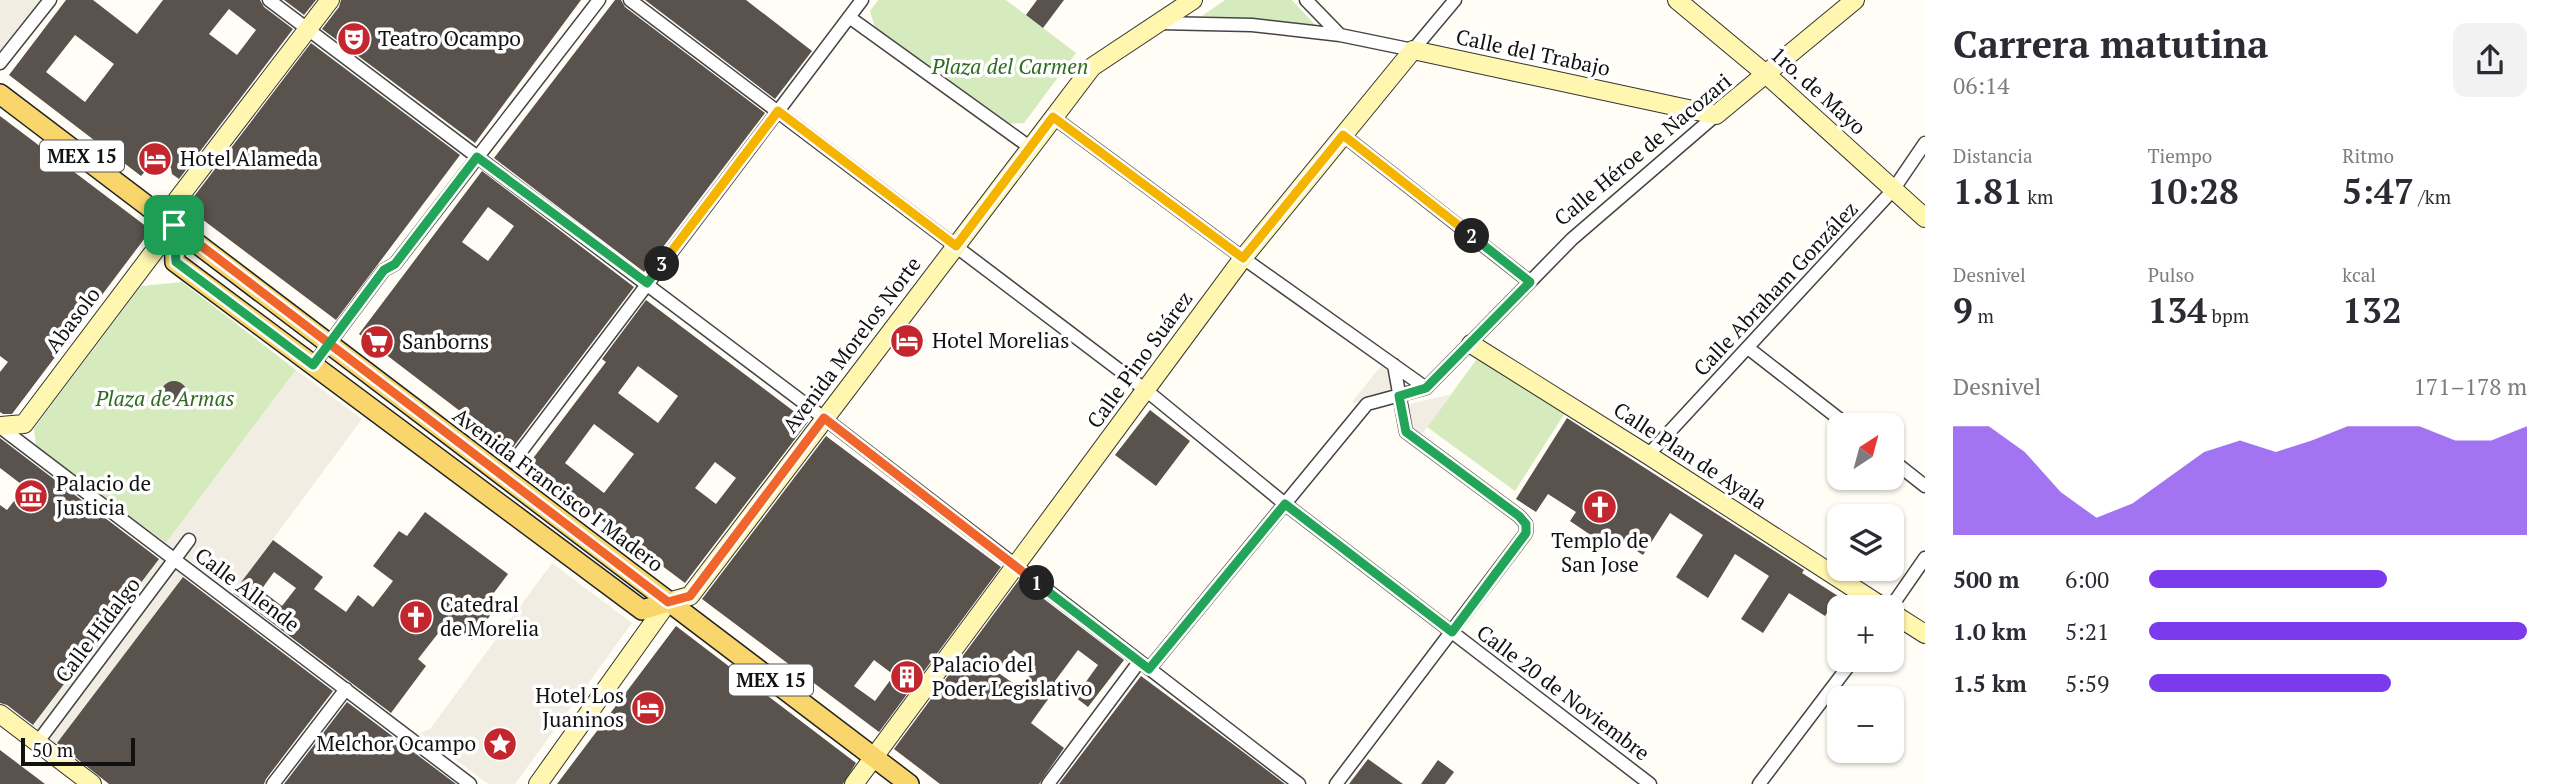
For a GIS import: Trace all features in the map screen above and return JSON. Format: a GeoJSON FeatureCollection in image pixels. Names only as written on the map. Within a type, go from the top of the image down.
{"type":"FeatureCollection","features":[{"type":"Feature","properties":{"kind":"main road","name":"MEX 15"},"geometry":{"type":"LineString","coordinates":[[0,94],[169,221]]}},
{"type":"Feature","properties":{"kind":"main road","name":"Avenida Francisco I Madero"},"geometry":{"type":"LineString","coordinates":[[169,221],[668,602]]}},
{"type":"Feature","properties":{"kind":"main road","name":"Avenida Francisco I Madero"},"geometry":{"type":"LineString","coordinates":[[169,221],[176,262],[642,610],[668,602]]}},
{"type":"Feature","properties":{"kind":"main road","name":"MEX 15"},"geometry":{"type":"LineString","coordinates":[[668,602],[909,784]]}},
{"type":"Feature","properties":{"kind":"street"},"geometry":{"type":"LineString","coordinates":[[0,63],[50,0]]}},
{"type":"Feature","properties":{"kind":"street"},"geometry":{"type":"LineString","coordinates":[[269,0],[647,283],[1299,784]]}},
{"type":"Feature","properties":{"kind":"street","name":"Abasolo"},"geometry":{"type":"LineString","coordinates":[[0,427],[24,424],[330,0]]}},
{"type":"Feature","properties":{"kind":"street"},"geometry":{"type":"LineString","coordinates":[[313,365],[384,270],[395,264],[599,0]]}},
{"type":"Feature","properties":{"kind":"street","name":"Calle 20 de Noviembre"},"geometry":{"type":"LineString","coordinates":[[631,0],[1147,391],[1285,504],[1650,784]]}},
{"type":"Feature","properties":{"kind":"street"},"geometry":{"type":"LineString","coordinates":[[513,462],[862,0]]}},
{"type":"Feature","properties":{"kind":"street","name":"Avenida Morelos Norte"},"geometry":{"type":"LineString","coordinates":[[668,602],[690,596],[1092,67],[1193,0]]}},
{"type":"Feature","properties":{"kind":"street"},"geometry":{"type":"LineString","coordinates":[[1306,0],[1340,35]]}},
{"type":"Feature","properties":{"kind":"street","name":"Calle Pino Suárez"},"geometry":{"type":"LineString","coordinates":[[854,784],[1243,258],[1455,0]]}},
{"type":"Feature","properties":{"kind":"street","name":"1ro. de Mayo"},"geometry":{"type":"LineString","coordinates":[[1677,0],[1767,75],[1925,218]]}},
{"type":"Feature","properties":{"kind":"street","name":"Calle Héroe de Nacozari"},"geometry":{"type":"LineString","coordinates":[[1426,388],[1572,239],[1855,0]]}},
{"type":"Feature","properties":{"kind":"street"},"geometry":{"type":"LineString","coordinates":[[849,18],[1031,148]]}},
{"type":"Feature","properties":{"kind":"street","name":"Calle del Trabajo"},"geometry":{"type":"LineString","coordinates":[[1156,23],[1252,25],[1340,35],[1716,115]]}},
{"type":"Feature","properties":{"kind":"street"},"geometry":{"type":"LineString","coordinates":[[1053,117],[1243,258],[1426,388]]}},
{"type":"Feature","properties":{"kind":"street"},"geometry":{"type":"LineString","coordinates":[[1343,135],[1530,282]]}},
{"type":"Feature","properties":{"kind":"street","name":"Calle Abraham González"},"geometry":{"type":"LineString","coordinates":[[1648,455],[1893,190],[1925,143]]}},
{"type":"Feature","properties":{"kind":"street","name":"Calle Plan de Ayala"},"geometry":{"type":"LineString","coordinates":[[1471,344],[1864,595]]}},
{"type":"Feature","properties":{"kind":"street"},"geometry":{"type":"LineString","coordinates":[[1748,348],[1832,413]]}},
{"type":"Feature","properties":{"kind":"street"},"geometry":{"type":"LineString","coordinates":[[1336,784],[1526,533],[1526,524],[1519,516],[1406,432],[1394,365]]}},
{"type":"Feature","properties":{"kind":"street"},"geometry":{"type":"LineString","coordinates":[[1048,784],[1144,665],[1285,504],[1367,404],[1426,388]]}},
{"type":"Feature","properties":{"kind":"street","name":"Calle Allende"},"geometry":{"type":"LineString","coordinates":[[0,427],[471,784]]}},
{"type":"Feature","properties":{"kind":"street"},"geometry":{"type":"LineString","coordinates":[[1904,469],[1925,486]]}},
{"type":"Feature","properties":{"kind":"street","name":"Calle Hidalgo"},"geometry":{"type":"LineString","coordinates":[[37,743],[189,540]]}},
{"type":"Feature","properties":{"kind":"street"},"geometry":{"type":"LineString","coordinates":[[1899,595],[1925,558]]}},
{"type":"Feature","properties":{"kind":"street"},"geometry":{"type":"LineString","coordinates":[[538,784],[668,602]]}},
{"type":"Feature","properties":{"kind":"street"},"geometry":{"type":"LineString","coordinates":[[1904,621],[1925,634]]}},
{"type":"Feature","properties":{"kind":"street"},"geometry":{"type":"LineString","coordinates":[[1759,784],[1844,672]]}},
{"type":"Feature","properties":{"kind":"street"},"geometry":{"type":"LineString","coordinates":[[274,784],[346,689]]}},
{"type":"Feature","properties":{"kind":"street"},"geometry":{"type":"LineString","coordinates":[[0,714],[92,784]]}},
{"type":"Feature","properties":{"kind":"green space","name":"Plaza del Carmen"},"geometry":{"type":"Polygon","coordinates":[[[878,0],[1006,0],[1076,53],[1024,123],[1005,124],[875,28],[870,11],[878,0]]]}},
{"type":"Feature","properties":{"kind":"green space"},"geometry":{"type":"Polygon","coordinates":[[[1225,0],[1292,0],[1317,27],[1202,16],[1225,0]]]}},
{"type":"Feature","properties":{"kind":"green space","name":"Plaza de Armas"},"geometry":{"type":"Polygon","coordinates":[[[182,282],[296,370],[166,543],[36,446],[34,428],[141,286],[182,282]]]}},
{"type":"Feature","properties":{"kind":"green space"},"geometry":{"type":"Polygon","coordinates":[[[1479,356],[1565,413],[1515,491],[1427,427],[1479,356]]]}},
{"type":"Feature","properties":{"kind":"shaded area"},"geometry":{"type":"Polygon","coordinates":[[[0,0],[42,0],[0,57],[0,0]]]}},
{"type":"Feature","properties":{"kind":"shaded area"},"geometry":{"type":"Polygon","coordinates":[[[1384,362],[1387,364],[1393,394],[1352,402],[1384,362]]]}},
{"type":"Feature","properties":{"kind":"shaded area"},"geometry":{"type":"Polygon","coordinates":[[[296,370],[362,419],[233,593],[166,543],[296,370]]]}},
{"type":"Feature","properties":{"kind":"shaded area"},"geometry":{"type":"Polygon","coordinates":[[[1452,394],[1422,434],[1409,425],[1405,405],[1452,394]]]}},
{"type":"Feature","properties":{"kind":"shaded area"},"geometry":{"type":"Polygon","coordinates":[[[160,558],[184,575],[56,744],[33,726],[160,558]]]}},
{"type":"Feature","properties":{"kind":"shaded area"},"geometry":{"type":"Polygon","coordinates":[[[552,563],[632,623],[515,784],[488,784],[420,733],[430,729],[552,563]]]}},
{"type":"Feature","properties":{"kind":"building"},"geometry":{"type":"Polygon","coordinates":[[[66,0],[93,0],[137,34],[163,0],[260,0],[264,7],[293,29],[179,179],[172,174],[166,163],[157,158],[141,176],[9,75],[66,0]],[[229,9],[209,34],[237,55],[256,30],[229,9]],[[75,35],[46,72],[85,102],[114,64],[75,35]]]}},
{"type":"Feature","properties":{"kind":"building"},"geometry":{"type":"Polygon","coordinates":[[[284,0],[316,0],[304,15],[284,0]]]}},
{"type":"Feature","properties":{"kind":"building"},"geometry":{"type":"Polygon","coordinates":[[[341,0],[581,0],[475,143],[322,29],[339,7],[341,0]]]}},
{"type":"Feature","properties":{"kind":"building"},"geometry":{"type":"Polygon","coordinates":[[[615,0],[621,0],[625,7],[765,113],[644,272],[494,158],[615,0]]]}},
{"type":"Feature","properties":{"kind":"building"},"geometry":{"type":"Polygon","coordinates":[[[645,0],[746,0],[812,51],[775,99],[645,0]]]}},
{"type":"Feature","properties":{"kind":"building"},"geometry":{"type":"Polygon","coordinates":[[[1037,0],[1064,0],[1043,28],[1026,15],[1037,0]]]}},
{"type":"Feature","properties":{"kind":"building"},"geometry":{"type":"Polygon","coordinates":[[[311,43],[460,155],[336,320],[186,207],[311,43]]]}},
{"type":"Feature","properties":{"kind":"building"},"geometry":{"type":"Polygon","coordinates":[[[0,116],[151,230],[12,414],[0,412],[0,372],[8,362],[0,356],[0,116]]]}},
{"type":"Feature","properties":{"kind":"building"},"geometry":{"type":"Polygon","coordinates":[[[482,171],[634,287],[511,450],[359,334],[482,171]],[[488,207],[462,242],[488,261],[514,226],[488,207]]]}},
{"type":"Feature","properties":{"kind":"building"},"geometry":{"type":"Polygon","coordinates":[[[646,300],[808,422],[685,583],[528,465],[606,362],[602,359],[646,300]],[[638,366],[618,393],[658,423],[678,396],[638,366]],[[594,424],[565,463],[604,493],[634,454],[594,424]],[[715,462],[695,488],[716,504],[736,478],[715,462]]]}},
{"type":"Feature","properties":{"kind":"building"},"geometry":{"type":"Polygon","coordinates":[[[174,381],[183,385],[187,394],[183,403],[174,407],[165,403],[161,394],[165,385],[174,381]]]}},
{"type":"Feature","properties":{"kind":"building"},"geometry":{"type":"Polygon","coordinates":[[[1150,410],[1190,441],[1156,486],[1115,455],[1150,410]]]}},
{"type":"Feature","properties":{"kind":"building"},"geometry":{"type":"Polygon","coordinates":[[[1567,418],[1804,570],[1802,573],[1836,595],[1827,595],[1825,616],[1789,593],[1763,633],[1741,619],[1769,576],[1735,554],[1708,598],[1676,577],[1703,535],[1670,513],[1643,555],[1605,530],[1598,540],[1570,521],[1576,512],[1548,494],[1536,512],[1516,499],[1567,418]]]}},
{"type":"Feature","properties":{"kind":"building"},"geometry":{"type":"Polygon","coordinates":[[[826,436],[1001,567],[879,732],[702,599],[826,436]],[[874,660],[854,686],[875,701],[894,675],[874,660]]]}},
{"type":"Feature","properties":{"kind":"building"},"geometry":{"type":"Polygon","coordinates":[[[0,438],[159,559],[33,725],[7,705],[0,703],[0,505],[7,510],[25,487],[0,468],[0,438]]]}},
{"type":"Feature","properties":{"kind":"building","name":"Catedral de Morelia"},"geometry":{"type":"Polygon","coordinates":[[[425,512],[508,574],[490,598],[498,605],[472,640],[447,622],[418,659],[426,666],[391,713],[233,593],[273,540],[323,577],[314,589],[346,612],[358,595],[373,607],[393,581],[373,566],[399,531],[407,536],[425,512]],[[274,572],[261,590],[282,606],[296,588],[274,572]]]}},
{"type":"Feature","properties":{"kind":"building"},"geometry":{"type":"Polygon","coordinates":[[[183,577],[333,691],[264,784],[109,784],[57,743],[183,577]]]}},
{"type":"Feature","properties":{"kind":"building"},"geometry":{"type":"Polygon","coordinates":[[[1019,580],[1124,660],[1088,707],[1075,697],[1098,665],[1078,650],[1055,681],[1059,684],[1031,723],[1064,748],[1039,784],[940,784],[894,749],[1019,580]],[[1014,650],[997,672],[1020,688],[1036,667],[1014,650]]]}},
{"type":"Feature","properties":{"kind":"building"},"geometry":{"type":"Polygon","coordinates":[[[676,626],[856,763],[843,784],[557,784],[676,626]]]}},
{"type":"Feature","properties":{"kind":"building"},"geometry":{"type":"Polygon","coordinates":[[[1141,676],[1238,748],[1285,784],[1059,784],[1141,676]]]}},
{"type":"Feature","properties":{"kind":"building"},"geometry":{"type":"Polygon","coordinates":[[[347,702],[456,784],[284,784],[347,702]]]}},
{"type":"Feature","properties":{"kind":"building"},"geometry":{"type":"Polygon","coordinates":[[[0,750],[45,784],[0,784],[0,750]]]}},
{"type":"Feature","properties":{"kind":"building"},"geometry":{"type":"Polygon","coordinates":[[[1368,759],[1403,784],[1349,784],[1368,759]]]}},
{"type":"Feature","properties":{"kind":"building"},"geometry":{"type":"Polygon","coordinates":[[[1438,760],[1454,772],[1445,784],[1421,784],[1438,760]]]}},
{"type":"Feature","properties":{"kind":"place","name":"Teatro Ocampo"},"geometry":{"type":"Point","coordinates":[354,39]}},
{"type":"Feature","properties":{"kind":"place","name":"Hotel Alameda"},"geometry":{"type":"Point","coordinates":[155,159]}},
{"type":"Feature","properties":{"kind":"place","name":"Hotel Morelias"},"geometry":{"type":"Point","coordinates":[907,341]}},
{"type":"Feature","properties":{"kind":"place","name":"Sanborns"},"geometry":{"type":"Point","coordinates":[377,342]}},
{"type":"Feature","properties":{"kind":"place","name":"Palacio de Justicia"},"geometry":{"type":"Point","coordinates":[31,496]}},
{"type":"Feature","properties":{"kind":"place","name":"Templo de San Jose"},"geometry":{"type":"Point","coordinates":[1600,507]}},
{"type":"Feature","properties":{"kind":"place","name":"Catedral de Morelia"},"geometry":{"type":"Point","coordinates":[416,617]}},
{"type":"Feature","properties":{"kind":"place","name":"Palacio del Poder Legislativo"},"geometry":{"type":"Point","coordinates":[907,677]}},
{"type":"Feature","properties":{"kind":"place","name":"Hotel Los Juaninos"},"geometry":{"type":"Point","coordinates":[648,708]}},
{"type":"Feature","properties":{"kind":"place","name":"Melchor Ocampo"},"geometry":{"type":"Point","coordinates":[500,744]}},
{"type":"Feature","properties":{"kind":"route"},"geometry":{"type":"LineString","coordinates":[[174,225],[176,262],[313,365],[329,344],[384,270],[395,264],[477,157],[647,283],[778,111],[956,246],[1053,117],[1243,258],[1343,135],[1530,282],[1426,388],[1399,396],[1406,432],[1519,516],[1526,524],[1526,533],[1452,632],[1285,504],[1149,669],[824,418],[690,596],[668,602],[329,344],[314,332],[192,240],[174,225]]}}]}
